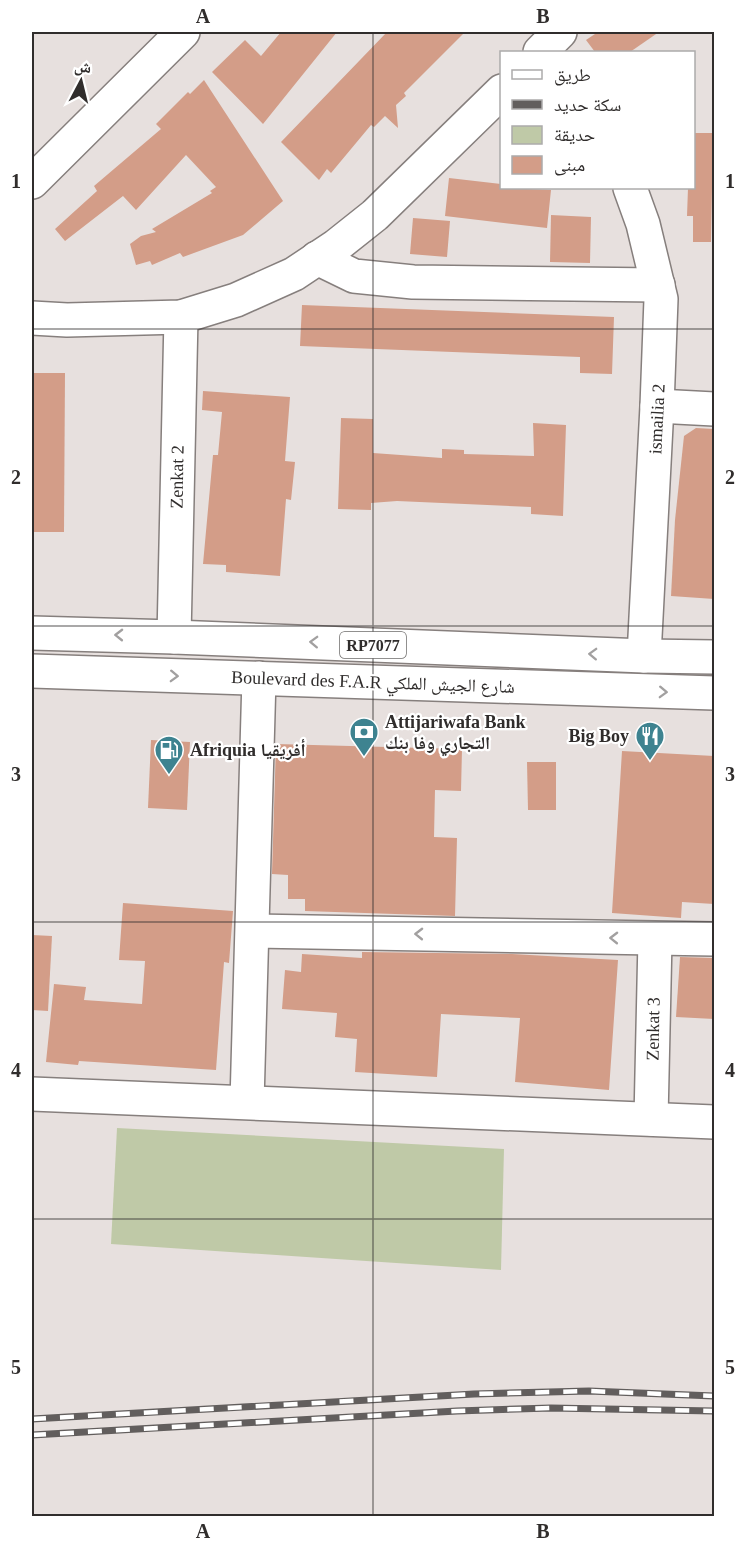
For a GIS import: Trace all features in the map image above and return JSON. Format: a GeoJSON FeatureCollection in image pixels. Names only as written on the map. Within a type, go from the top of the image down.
{"type":"FeatureCollection","features":[{"type":"Feature","properties":{"kind":"street"},"geometry":{"type":"LineString","coordinates":[[32,182],[183,32]]}},
{"type":"Feature","properties":{"kind":"street"},"geometry":{"type":"LineString","coordinates":[[32,318],[68,320],[181,317],[236,300],[294,274],[375,215],[500,92]]}},
{"type":"Feature","properties":{"kind":"street","name":"ismailia 2"},"geometry":{"type":"LineString","coordinates":[[630,189],[643,224],[661,299],[644,656]]}},
{"type":"Feature","properties":{"kind":"street"},"geometry":{"type":"LineString","coordinates":[[318,258],[354,276],[413,282],[658,285]]}},
{"type":"Feature","properties":{"kind":"street","name":"Zenkat 2"},"geometry":{"type":"LineString","coordinates":[[174,637],[181,317]]}},
{"type":"Feature","properties":{"kind":"street"},"geometry":{"type":"LineString","coordinates":[[657,406],[714,409]]}},
{"type":"Feature","properties":{"kind":"street","name":"Boulevard des F.A.R شارع الجيش الملكي"},"geometry":{"type":"LineString","coordinates":[[32,633],[714,657]]}},
{"type":"Feature","properties":{"kind":"street","name":"Boulevard des F.A.R شارع الجيش الملكي"},"geometry":{"type":"LineString","coordinates":[[32,671],[714,693]]}},
{"type":"Feature","properties":{"kind":"street"},"geometry":{"type":"LineString","coordinates":[[248,1102],[259,678]]}},
{"type":"Feature","properties":{"kind":"street"},"geometry":{"type":"LineString","coordinates":[[253,931],[714,939]]}},
{"type":"Feature","properties":{"kind":"street","name":"Zenkat 3"},"geometry":{"type":"LineString","coordinates":[[651,1119],[655,939]]}},
{"type":"Feature","properties":{"kind":"street"},"geometry":{"type":"LineString","coordinates":[[32,1094],[714,1122]]}},
{"type":"Feature","properties":{"kind":"green space"},"geometry":{"type":"Polygon","coordinates":[[[117,1128],[504,1149],[501,1270],[111,1244],[117,1128]]]}},
{"type":"Feature","properties":{"kind":"building"},"geometry":{"type":"Polygon","coordinates":[[[281,32],[337,32],[263,124],[212,72],[245,40],[261,56],[281,32]]]}},
{"type":"Feature","properties":{"kind":"building"},"geometry":{"type":"Polygon","coordinates":[[[387,32],[465,32],[404,93],[406,96],[396,105],[398,128],[385,116],[374,127],[371,125],[331,173],[327,169],[319,180],[281,142],[387,32]]]}},
{"type":"Feature","properties":{"kind":"building"},"geometry":{"type":"Polygon","coordinates":[[[598,32],[659,32],[631,51],[594,51],[586,40],[598,32]]]}},
{"type":"Feature","properties":{"kind":"building"},"geometry":{"type":"Polygon","coordinates":[[[204,80],[283,201],[243,235],[183,257],[180,253],[152,265],[150,261],[136,265],[130,244],[141,236],[156,232],[152,229],[212,193],[210,191],[216,187],[186,155],[136,210],[123,196],[65,241],[55,229],[97,191],[94,186],[161,129],[156,124],[188,92],[190,94],[204,80]]]}},
{"type":"Feature","properties":{"kind":"building"},"geometry":{"type":"Polygon","coordinates":[[[695,133],[713,133],[711,242],[693,242],[693,216],[687,216],[688,189],[695,189],[695,133]]]}},
{"type":"Feature","properties":{"kind":"building"},"geometry":{"type":"Polygon","coordinates":[[[449,178],[500,184],[500,189],[551,190],[547,228],[445,216],[449,178]]]}},
{"type":"Feature","properties":{"kind":"building"},"geometry":{"type":"Polygon","coordinates":[[[551,215],[591,217],[590,263],[550,262],[551,215]]]}},
{"type":"Feature","properties":{"kind":"building"},"geometry":{"type":"Polygon","coordinates":[[[413,218],[450,221],[447,257],[410,254],[413,218]]]}},
{"type":"Feature","properties":{"kind":"building"},"geometry":{"type":"Polygon","coordinates":[[[302,305],[614,317],[612,374],[580,373],[580,357],[300,346],[302,305]]]}},
{"type":"Feature","properties":{"kind":"building"},"geometry":{"type":"Polygon","coordinates":[[[32,373],[65,373],[64,532],[32,532],[32,373]]]}},
{"type":"Feature","properties":{"kind":"building"},"geometry":{"type":"Polygon","coordinates":[[[203,391],[290,397],[285,461],[295,462],[291,500],[286,499],[280,576],[226,572],[226,565],[203,564],[213,455],[218,455],[222,412],[202,410],[203,391]]]}},
{"type":"Feature","properties":{"kind":"building"},"geometry":{"type":"Polygon","coordinates":[[[341,418],[373,419],[373,453],[442,458],[442,449],[464,450],[464,454],[534,456],[533,423],[566,425],[563,516],[531,514],[531,507],[397,501],[371,503],[371,510],[338,509],[341,418]]]}},
{"type":"Feature","properties":{"kind":"building"},"geometry":{"type":"Polygon","coordinates":[[[696,428],[714,429],[714,599],[671,596],[675,520],[684,436],[696,428]]]}},
{"type":"Feature","properties":{"kind":"building","name":"Afriquia أفريقيا"},"geometry":{"type":"Polygon","coordinates":[[[151,740],[190,742],[187,810],[148,808],[151,740]]]}},
{"type":"Feature","properties":{"kind":"building"},"geometry":{"type":"Polygon","coordinates":[[[276,744],[462,749],[461,791],[435,790],[434,837],[457,838],[455,916],[305,911],[305,899],[288,899],[288,875],[272,874],[276,744]]]}},
{"type":"Feature","properties":{"kind":"building"},"geometry":{"type":"Polygon","coordinates":[[[622,751],[714,756],[714,904],[682,902],[681,918],[612,913],[622,751]]]}},
{"type":"Feature","properties":{"kind":"building"},"geometry":{"type":"Polygon","coordinates":[[[527,762],[556,762],[556,810],[528,810],[527,762]]]}},
{"type":"Feature","properties":{"kind":"building"},"geometry":{"type":"Polygon","coordinates":[[[123,903],[233,911],[229,963],[224,962],[216,1070],[79,1061],[78,1065],[46,1062],[54,984],[86,987],[84,1000],[142,1004],[145,961],[119,960],[123,903]]]}},
{"type":"Feature","properties":{"kind":"building"},"geometry":{"type":"Polygon","coordinates":[[[32,935],[52,936],[48,1011],[32,1010],[32,935]]]}},
{"type":"Feature","properties":{"kind":"building"},"geometry":{"type":"Polygon","coordinates":[[[362,952],[512,954],[618,960],[609,1090],[515,1082],[520,1018],[441,1014],[437,1077],[355,1072],[357,1039],[335,1037],[337,1013],[282,1009],[285,970],[301,972],[302,954],[362,958],[362,952]]]}},
{"type":"Feature","properties":{"kind":"building"},"geometry":{"type":"Polygon","coordinates":[[[680,957],[714,958],[714,1019],[676,1017],[680,957]]]}},
{"type":"Feature","properties":{"kind":"railway"},"geometry":{"type":"LineString","coordinates":[[32,1419],[474,1394],[589,1391],[714,1396]]}},
{"type":"Feature","properties":{"kind":"railway"},"geometry":{"type":"LineString","coordinates":[[32,1435],[457,1411],[551,1408],[714,1411]]}},
{"type":"Feature","properties":{"kind":"place","name":"Attijariwafa Bank التجاري وفا بنك"},"geometry":{"type":"Point","coordinates":[364,758]}},
{"type":"Feature","properties":{"kind":"place","name":"Big Boy"},"geometry":{"type":"Point","coordinates":[650,762]}},
{"type":"Feature","properties":{"kind":"place","name":"Afriquia أفريقيا"},"geometry":{"type":"Point","coordinates":[169,776]}}]}
